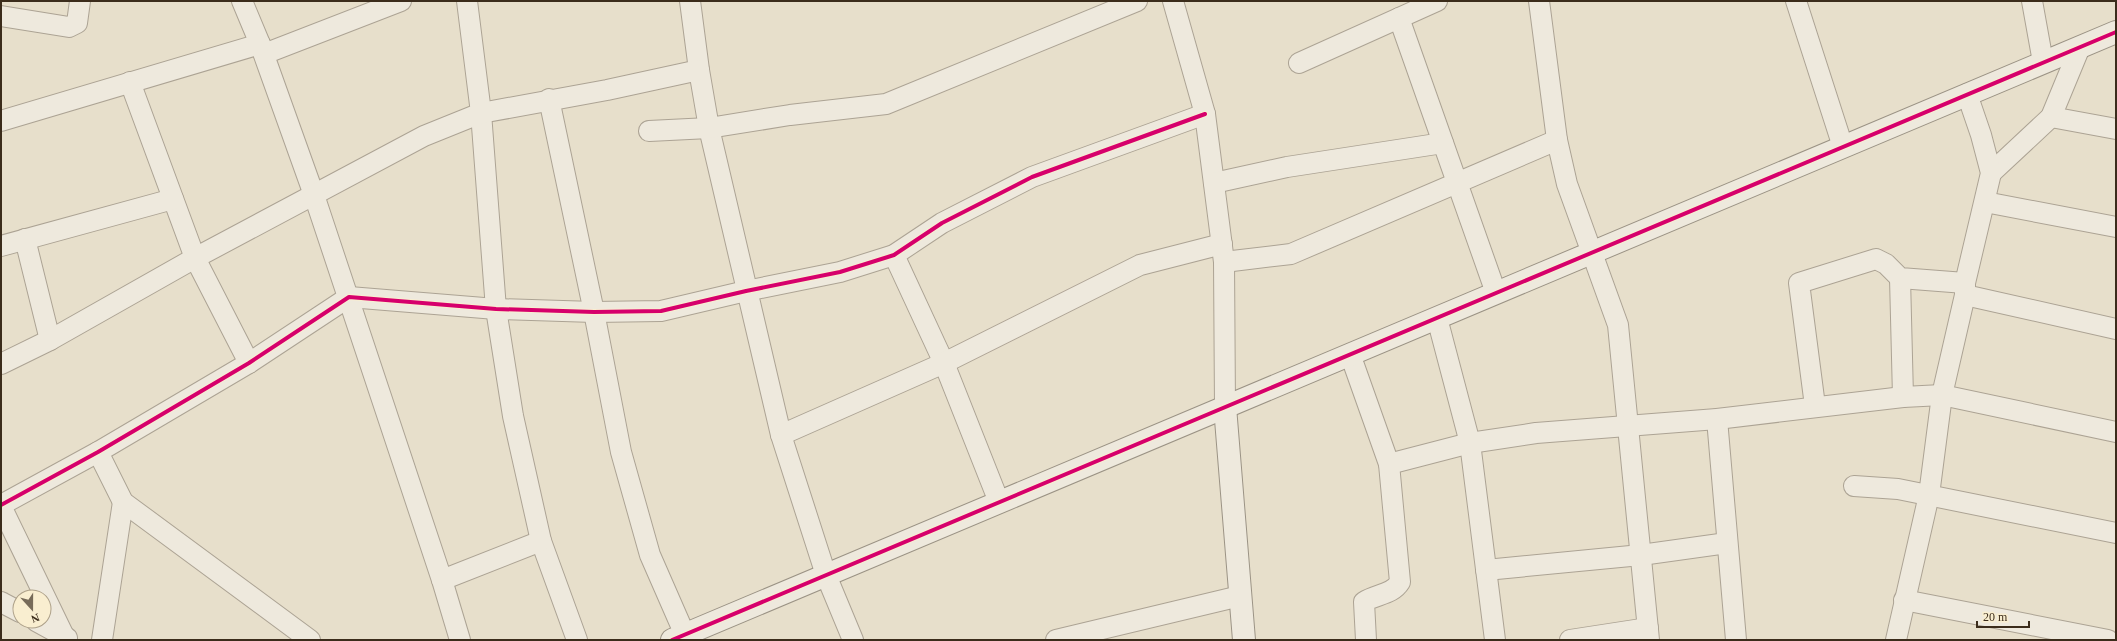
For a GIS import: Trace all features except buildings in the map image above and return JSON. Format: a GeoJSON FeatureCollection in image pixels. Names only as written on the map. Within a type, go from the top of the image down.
{"type":"FeatureCollection","features":[{"type":"Feature","properties":{"kind":"street"},"geometry":{"type":"LineString","coordinates":[[1,16],[69,27],[77,23],[80,1]]}},
{"type":"Feature","properties":{"kind":"street"},"geometry":{"type":"LineString","coordinates":[[242,1],[262,49],[349,297],[442,580],[460,640]]}},
{"type":"Feature","properties":{"kind":"street"},"geometry":{"type":"LineString","coordinates":[[1,121],[130,82],[262,49],[401,1]]}},
{"type":"Feature","properties":{"kind":"street"},"geometry":{"type":"LineString","coordinates":[[467,1],[481,113],[496,309],[513,416],[541,541],[577,640]]}},
{"type":"Feature","properties":{"kind":"street"},"geometry":{"type":"LineString","coordinates":[[690,1],[699,70],[709,128],[781,435],[826,575],[853,640]]}},
{"type":"Feature","properties":{"kind":"street"},"geometry":{"type":"LineString","coordinates":[[649,131],[709,128],[790,115],[886,104],[1137,1]]}},
{"type":"Feature","properties":{"kind":"street"},"geometry":{"type":"LineString","coordinates":[[1173,1],[1206,114],[1223,253],[1225,407],[1244,640]]}},
{"type":"Feature","properties":{"kind":"street"},"geometry":{"type":"LineString","coordinates":[[1299,63],[1436,1]]}},
{"type":"Feature","properties":{"kind":"street"},"geometry":{"type":"LineString","coordinates":[[1540,1],[1557,140],[1567,184],[1618,326],[1649,634],[1570,640]]}},
{"type":"Feature","properties":{"kind":"street"},"geometry":{"type":"LineString","coordinates":[[1796,1],[1843,147]]}},
{"type":"Feature","properties":{"kind":"street"},"geometry":{"type":"LineString","coordinates":[[2032,1],[2043,62]]}},
{"type":"Feature","properties":{"kind":"street"},"geometry":{"type":"LineString","coordinates":[[1399,18],[1496,293]]}},
{"type":"Feature","properties":{"kind":"street"},"geometry":{"type":"LineString","coordinates":[[549,99],[594,312],[621,452],[650,555],[678,637],[2116,32]]}},
{"type":"Feature","properties":{"kind":"street"},"geometry":{"type":"LineString","coordinates":[[1991,173],[2051,117],[2080,47]]}},
{"type":"Feature","properties":{"kind":"street"},"geometry":{"type":"LineString","coordinates":[[1,364],[50,340],[195,258],[424,136],[481,113],[520,107],[549,99],[607,90],[699,70]]}},
{"type":"Feature","properties":{"kind":"street"},"geometry":{"type":"LineString","coordinates":[[130,82],[195,258],[249,363]]}},
{"type":"Feature","properties":{"kind":"street"},"geometry":{"type":"LineString","coordinates":[[1896,640],[1929,495],[1942,396],[1991,173],[1981,135],[1967,94]]}},
{"type":"Feature","properties":{"kind":"street"},"geometry":{"type":"LineString","coordinates":[[67,638],[1,505],[98,452],[249,363],[349,297],[496,309],[594,312],[661,311],[746,291],[840,272],[894,255],[942,223],[1032,177],[1206,114]]}},
{"type":"Feature","properties":{"kind":"street"},"geometry":{"type":"LineString","coordinates":[[2051,117],[2116,129]]}},
{"type":"Feature","properties":{"kind":"street"},"geometry":{"type":"LineString","coordinates":[[781,435],[944,363],[1140,265],[1223,253],[1291,254],[1557,140]]}},
{"type":"Feature","properties":{"kind":"street"},"geometry":{"type":"LineString","coordinates":[[1214,183],[1287,167],[1443,143]]}},
{"type":"Feature","properties":{"kind":"street"},"geometry":{"type":"LineString","coordinates":[[1,246],[173,199]]}},
{"type":"Feature","properties":{"kind":"street"},"geometry":{"type":"LineString","coordinates":[[1985,202],[2116,227]]}},
{"type":"Feature","properties":{"kind":"street"},"geometry":{"type":"LineString","coordinates":[[25,239],[50,340]]}},
{"type":"Feature","properties":{"kind":"street"},"geometry":{"type":"LineString","coordinates":[[894,255],[944,363],[999,502]]}},
{"type":"Feature","properties":{"kind":"street"},"geometry":{"type":"LineString","coordinates":[[1815,406],[1799,283],[1876,260],[1886,264],[1900,278],[1965,289],[2116,329]]}},
{"type":"Feature","properties":{"kind":"street"},"geometry":{"type":"LineString","coordinates":[[1900,278],[1903,397]]}},
{"type":"Feature","properties":{"kind":"street"},"geometry":{"type":"LineString","coordinates":[[1437,318],[1470,443],[1494,640]]}},
{"type":"Feature","properties":{"kind":"street"},"geometry":{"type":"LineString","coordinates":[[1350,354],[1389,464],[1400,582],[1397,587],[1389,592],[1372,596],[1364,602],[1366,640]]}},
{"type":"Feature","properties":{"kind":"street"},"geometry":{"type":"LineString","coordinates":[[1389,464],[1470,443],[1536,434],[1717,419],[1815,406],[1903,397],[1942,396],[2116,432]]}},
{"type":"Feature","properties":{"kind":"street"},"geometry":{"type":"LineString","coordinates":[[1717,419],[1736,640]]}},
{"type":"Feature","properties":{"kind":"street"},"geometry":{"type":"LineString","coordinates":[[98,452],[123,502],[310,640]]}},
{"type":"Feature","properties":{"kind":"street"},"geometry":{"type":"LineString","coordinates":[[1854,486],[1898,489],[2116,533]]}},
{"type":"Feature","properties":{"kind":"street"},"geometry":{"type":"LineString","coordinates":[[102,640],[123,502]]}},
{"type":"Feature","properties":{"kind":"street"},"geometry":{"type":"LineString","coordinates":[[442,580],[541,541]]}},
{"type":"Feature","properties":{"kind":"street"},"geometry":{"type":"LineString","coordinates":[[1486,570],[1641,555],[1727,543]]}},
{"type":"Feature","properties":{"kind":"street"},"geometry":{"type":"LineString","coordinates":[[1056,640],[1240,596]]}},
{"type":"Feature","properties":{"kind":"street"},"geometry":{"type":"LineString","coordinates":[[1904,600],[2108,640]]}},
{"type":"Feature","properties":{"kind":"street"},"geometry":{"type":"LineString","coordinates":[[1,602],[12,608]]}},
{"type":"Feature","properties":{"kind":"street"},"geometry":{"type":"LineString","coordinates":[[51,629],[67,638]]}},
{"type":"Feature","properties":{"kind":"cycle path"},"geometry":{"type":"LineString","coordinates":[[672,640],[2116,32]]}},
{"type":"Feature","properties":{"kind":"cycle path"},"geometry":{"type":"LineString","coordinates":[[1,505],[98,452],[249,363],[349,297],[496,309],[594,312],[661,311],[746,291],[840,272],[894,255],[942,223],[1032,177],[1205,114]]}}]}
